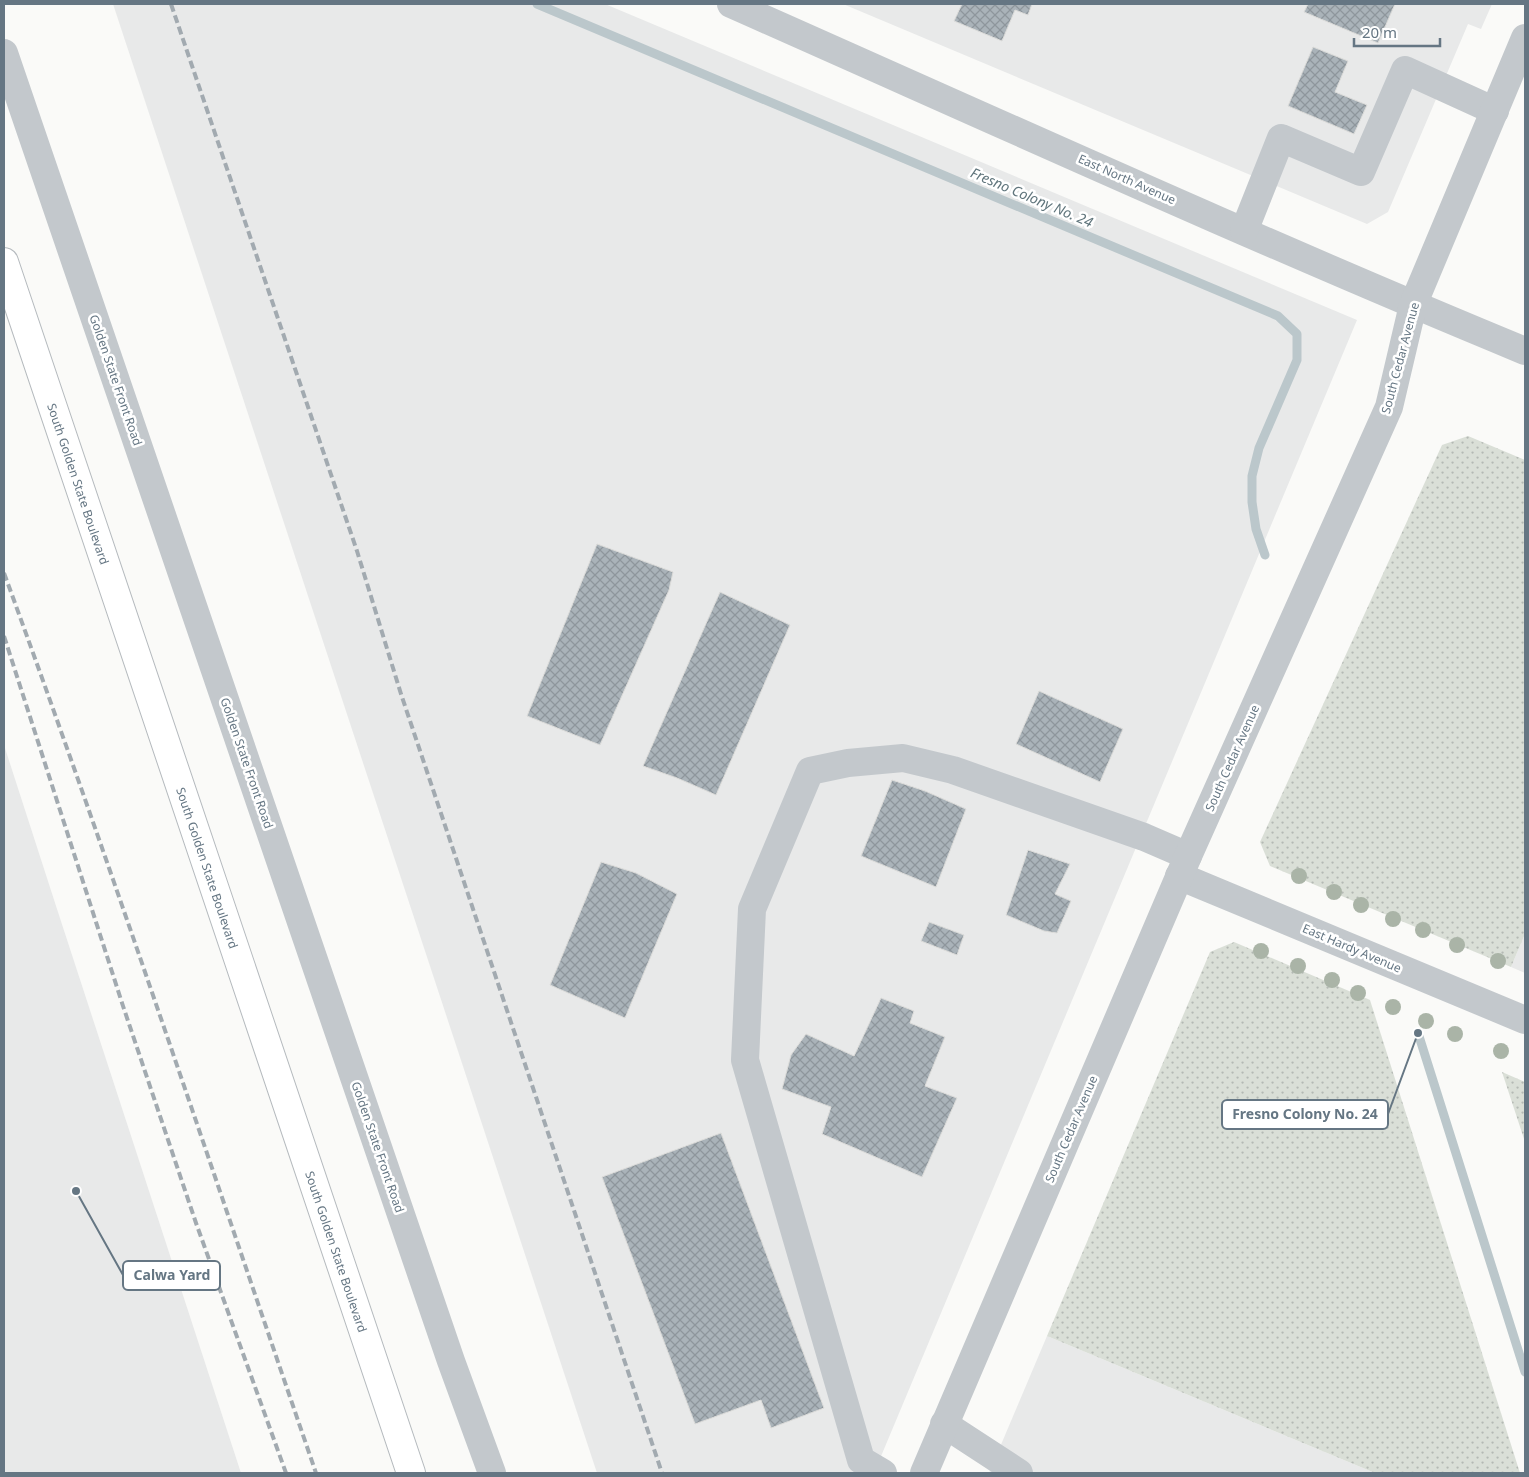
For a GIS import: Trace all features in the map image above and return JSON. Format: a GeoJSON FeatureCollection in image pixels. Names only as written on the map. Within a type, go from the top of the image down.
{"type":"FeatureCollection","features":[{"type":"Feature","properties":{"kind":"main road","name":"South Golden State Boulevard"},"geometry":{"type":"LineString","coordinates":[[4,262],[411,1473]]}},
{"type":"Feature","properties":{"kind":"street","name":"East North Avenue"},"geometry":{"type":"LineString","coordinates":[[731,4],[1413,305],[1525,351]]}},
{"type":"Feature","properties":{"kind":"street","name":"South Cedar Avenue"},"geometry":{"type":"LineString","coordinates":[[924,1473],[1184,866],[1389,408],[1413,305],[1525,38]]}},
{"type":"Feature","properties":{"kind":"street","name":"Golden State Front Road"},"geometry":{"type":"LineString","coordinates":[[4,53],[444,1342],[492,1473]]}},
{"type":"Feature","properties":{"kind":"street"},"geometry":{"type":"LineString","coordinates":[[1244,231],[1281,138],[1361,172],[1405,70],[1496,111]]}},
{"type":"Feature","properties":{"kind":"street","name":"East Hardy Avenue"},"geometry":{"type":"LineString","coordinates":[[883,1473],[861,1460],[745,1060],[752,909],[810,771],[848,763],[903,758],[953,770],[1144,837],[1184,866],[1525,1020]]}},
{"type":"Feature","properties":{"kind":"street"},"geometry":{"type":"LineString","coordinates":[[944,1424],[1019,1473]]}},
{"type":"Feature","properties":{"kind":"shaded area"},"geometry":{"type":"Polygon","coordinates":[[[113,4],[605,4],[1357,320],[874,1473],[597,1473],[113,4]]]}},
{"type":"Feature","properties":{"kind":"shaded area"},"geometry":{"type":"Polygon","coordinates":[[[843,4],[1492,4],[1481,29],[1468,24],[1388,212],[1367,224],[843,4]]]}},
{"type":"Feature","properties":{"kind":"shaded area"},"geometry":{"type":"Polygon","coordinates":[[[1468,436],[1525,460],[1525,934],[1511,967],[1270,866],[1260,842],[1442,445],[1468,436]]]}},
{"type":"Feature","properties":{"kind":"shaded area"},"geometry":{"type":"Polygon","coordinates":[[[4,745],[57,909],[241,1473],[4,1473],[4,745]]]}},
{"type":"Feature","properties":{"kind":"shaded area"},"geometry":{"type":"Polygon","coordinates":[[[1525,934],[1525,973],[1511,967],[1525,934]]]}},
{"type":"Feature","properties":{"kind":"shaded area"},"geometry":{"type":"Polygon","coordinates":[[[1234,942],[1370,1000],[1520,1473],[1375,1473],[1047,1336],[1210,952],[1234,942]]]}},
{"type":"Feature","properties":{"kind":"shaded area"},"geometry":{"type":"Polygon","coordinates":[[[1502,1072],[1525,1082],[1525,1142],[1502,1072]]]}},
{"type":"Feature","properties":{"kind":"shaded area"},"geometry":{"type":"Polygon","coordinates":[[[1047,1336],[1375,1473],[989,1473],[1047,1336]]]}},
{"type":"Feature","properties":{"kind":"building"},"geometry":{"type":"Polygon","coordinates":[[[962,4],[1032,4],[1028,15],[1015,10],[1002,41],[954,21],[962,4]]]}},
{"type":"Feature","properties":{"kind":"building"},"geometry":{"type":"Polygon","coordinates":[[[1308,4],[1395,4],[1378,43],[1304,12],[1308,4]]]}},
{"type":"Feature","properties":{"kind":"building"},"geometry":{"type":"Polygon","coordinates":[[[1313,47],[1348,61],[1335,92],[1367,105],[1354,134],[1288,106],[1313,47]]]}},
{"type":"Feature","properties":{"kind":"building"},"geometry":{"type":"Polygon","coordinates":[[[597,544],[673,572],[669,590],[600,745],[527,716],[597,544]]]}},
{"type":"Feature","properties":{"kind":"building"},"geometry":{"type":"Polygon","coordinates":[[[720,592],[790,625],[716,795],[643,766],[720,592]]]}},
{"type":"Feature","properties":{"kind":"building"},"geometry":{"type":"Polygon","coordinates":[[[1039,691],[1123,729],[1100,782],[1016,744],[1039,691]]]}},
{"type":"Feature","properties":{"kind":"building"},"geometry":{"type":"Polygon","coordinates":[[[892,780],[925,791],[966,809],[936,887],[861,856],[892,780]]]}},
{"type":"Feature","properties":{"kind":"building"},"geometry":{"type":"Polygon","coordinates":[[[1028,850],[1070,864],[1055,894],[1071,901],[1057,933],[1044,931],[1006,915],[1028,850]]]}},
{"type":"Feature","properties":{"kind":"building"},"geometry":{"type":"Polygon","coordinates":[[[601,862],[636,873],[677,894],[625,1018],[550,985],[601,862]]]}},
{"type":"Feature","properties":{"kind":"building"},"geometry":{"type":"Polygon","coordinates":[[[929,922],[964,935],[957,955],[921,941],[929,922]]]}},
{"type":"Feature","properties":{"kind":"building"},"geometry":{"type":"Polygon","coordinates":[[[881,998],[914,1011],[910,1023],[945,1037],[925,1086],[957,1098],[922,1177],[822,1134],[831,1107],[782,1089],[791,1055],[806,1034],[854,1056],[881,998]]]}},
{"type":"Feature","properties":{"kind":"building"},"geometry":{"type":"Polygon","coordinates":[[[721,1133],[824,1408],[771,1428],[761,1400],[695,1424],[602,1177],[721,1133]]]}},
{"type":"Feature","properties":{"kind":"waterway","name":"Fresno Colony No. 24"},"geometry":{"type":"LineString","coordinates":[[537,4],[1278,316],[1297,334],[1297,360],[1259,448],[1252,476],[1252,502],[1256,529],[1265,555]]}},
{"type":"Feature","properties":{"kind":"waterway","name":"Fresno Colony No. 24"},"geometry":{"type":"LineString","coordinates":[[1418,1033],[1525,1372]]}},
{"type":"Feature","properties":{"kind":"railway"},"geometry":{"type":"LineString","coordinates":[[171,4],[357,551],[401,694],[662,1473]]}},
{"type":"Feature","properties":{"kind":"railway"},"geometry":{"type":"LineString","coordinates":[[4,573],[123,910],[316,1473]]}},
{"type":"Feature","properties":{"kind":"railway"},"geometry":{"type":"LineString","coordinates":[[4,636],[123,1006],[196,1223],[286,1473]]}},
{"type":"Feature","properties":{"kind":"place","name":"Fresno Colony No. 24"},"geometry":{"type":"Point","coordinates":[1418,1033]}},
{"type":"Feature","properties":{"kind":"place","name":"Calwa Yard"},"geometry":{"type":"Point","coordinates":[76,1191]}}]}
